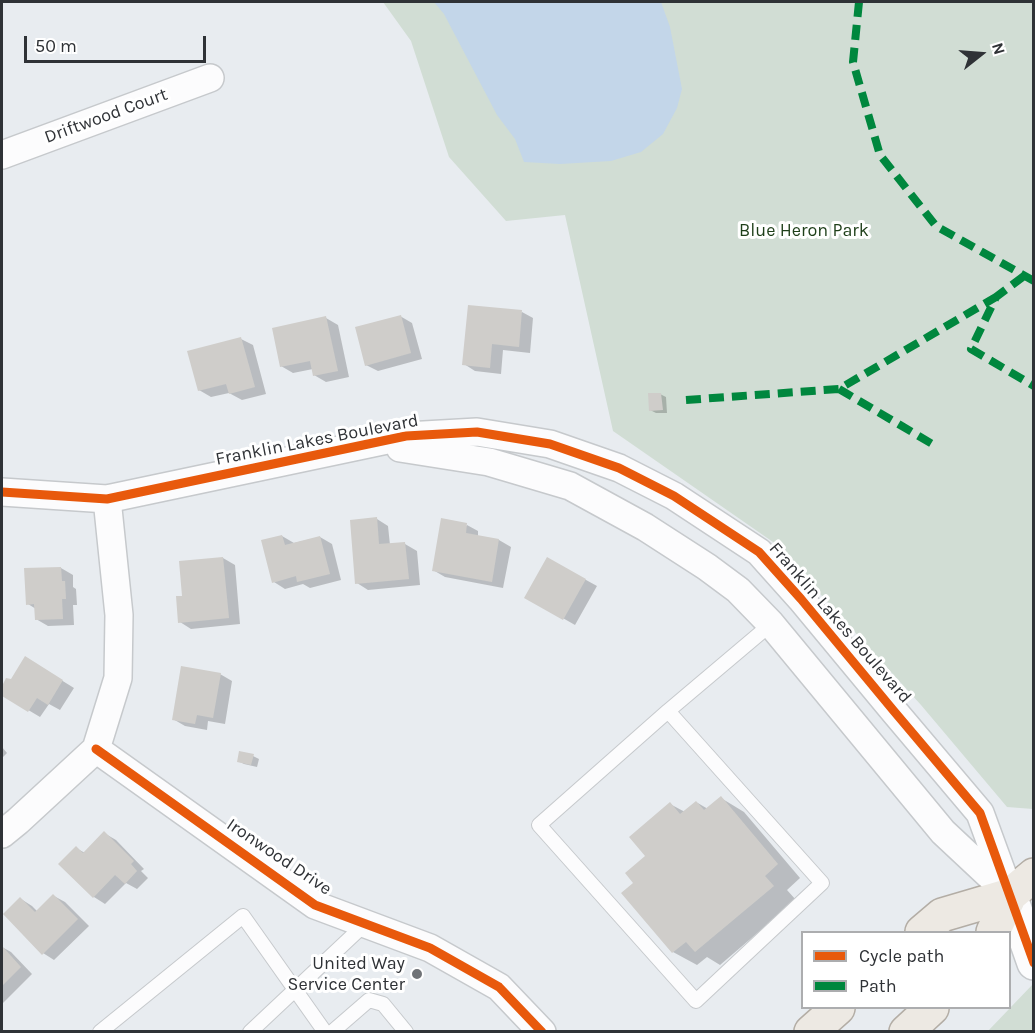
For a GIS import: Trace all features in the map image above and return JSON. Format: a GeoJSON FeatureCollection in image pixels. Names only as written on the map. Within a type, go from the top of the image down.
{"type":"FeatureCollection","features":[{"type":"Feature","properties":{"kind":"main road"},"geometry":{"type":"LineString","coordinates":[[924,931],[942,915],[1022,885]]}},
{"type":"Feature","properties":{"kind":"main road"},"geometry":{"type":"LineString","coordinates":[[994,931],[1022,885]]}},
{"type":"Feature","properties":{"kind":"main road"},"geometry":{"type":"LineString","coordinates":[[811,1032],[837,1009]]}},
{"type":"Feature","properties":{"kind":"main road"},"geometry":{"type":"LineString","coordinates":[[906,1032],[931,1009]]}},
{"type":"Feature","properties":{"kind":"street","name":"Driftwood Court"},"geometry":{"type":"LineString","coordinates":[[2,155],[210,78]]}},
{"type":"Feature","properties":{"kind":"street","name":"Franklin Lakes Boulevard"},"geometry":{"type":"LineString","coordinates":[[2,492],[107,499],[406,436],[477,432],[550,444],[619,468],[674,496],[759,552],[980,813],[1022,885]]}},
{"type":"Feature","properties":{"kind":"street","name":"Franklin Lakes Boulevard"},"geometry":{"type":"LineString","coordinates":[[360,445],[411,449],[489,462],[570,486],[645,527],[706,567],[738,590],[771,624],[943,832],[1022,885]]}},
{"type":"Feature","properties":{"kind":"street"},"geometry":{"type":"LineString","coordinates":[[2,834],[96,749],[118,678],[119,615],[107,499]]}},
{"type":"Feature","properties":{"kind":"street"},"geometry":{"type":"LineString","coordinates":[[771,624],[801,599]]}},
{"type":"Feature","properties":{"kind":"street"},"geometry":{"type":"LineString","coordinates":[[863,735],[893,710]]}},
{"type":"Feature","properties":{"kind":"street","name":"Ironwood Drive"},"geometry":{"type":"LineString","coordinates":[[96,749],[315,905],[430,948],[499,987],[542,1032]]}},
{"type":"Feature","properties":{"kind":"street"},"geometry":{"type":"LineString","coordinates":[[1022,885],[1034,963]]}},
{"type":"Feature","properties":{"kind":"lane"},"geometry":{"type":"LineString","coordinates":[[668,711],[822,883],[696,1000],[539,825],[668,711],[771,624]]}},
{"type":"Feature","properties":{"kind":"lane"},"geometry":{"type":"LineString","coordinates":[[100,1032],[243,916],[325,1032]]}},
{"type":"Feature","properties":{"kind":"lane"},"geometry":{"type":"LineString","coordinates":[[250,1032],[365,924]]}},
{"type":"Feature","properties":{"kind":"lane"},"geometry":{"type":"LineString","coordinates":[[332,1032],[369,1000],[383,1004],[406,1032]]}},
{"type":"Feature","properties":{"kind":"green space","name":"Blue Heron Park"},"geometry":{"type":"Polygon","coordinates":[[[383,2],[1033,2],[1033,809],[1007,807],[921,705],[773,542],[613,431],[565,215],[506,221],[449,157],[411,41],[383,2]]]}},
{"type":"Feature","properties":{"kind":"green space"},"geometry":{"type":"Polygon","coordinates":[[[1033,984],[1033,1031],[988,1031],[1011,1009],[1033,984]]]}},
{"type":"Feature","properties":{"kind":"water"},"geometry":{"type":"Polygon","coordinates":[[[434,2],[661,2],[670,27],[682,89],[677,108],[663,134],[641,152],[611,161],[560,164],[524,162],[515,139],[497,115],[444,14],[434,2]]]}},
{"type":"Feature","properties":{"kind":"building"},"geometry":{"type":"Polygon","coordinates":[[[468,305],[522,310],[519,347],[492,344],[490,368],[462,365],[468,305]]]}},
{"type":"Feature","properties":{"kind":"building"},"geometry":{"type":"Polygon","coordinates":[[[401,315],[411,353],[365,366],[355,327],[401,315]]]}},
{"type":"Feature","properties":{"kind":"building"},"geometry":{"type":"Polygon","coordinates":[[[326,316],[338,371],[313,376],[310,361],[280,367],[272,328],[326,316]]]}},
{"type":"Feature","properties":{"kind":"building"},"geometry":{"type":"Polygon","coordinates":[[[241,337],[255,387],[229,394],[226,384],[198,391],[187,351],[241,337]]]}},
{"type":"Feature","properties":{"kind":"building"},"geometry":{"type":"Polygon","coordinates":[[[648,393],[661,393],[663,410],[649,411],[648,393]]]}},
{"type":"Feature","properties":{"kind":"building"},"geometry":{"type":"Polygon","coordinates":[[[377,517],[379,544],[405,542],[409,579],[355,584],[350,520],[377,517]]]}},
{"type":"Feature","properties":{"kind":"building"},"geometry":{"type":"Polygon","coordinates":[[[441,518],[467,523],[466,533],[499,539],[492,582],[432,571],[441,518]]]}},
{"type":"Feature","properties":{"kind":"building"},"geometry":{"type":"Polygon","coordinates":[[[282,535],[285,545],[320,536],[330,574],[297,582],[296,576],[272,583],[261,540],[282,535]]]}},
{"type":"Feature","properties":{"kind":"building"},"geometry":{"type":"Polygon","coordinates":[[[223,557],[229,618],[178,623],[176,596],[182,596],[179,561],[223,557]]]}},
{"type":"Feature","properties":{"kind":"building"},"geometry":{"type":"Polygon","coordinates":[[[547,557],[586,579],[563,620],[524,598],[547,557]]]}},
{"type":"Feature","properties":{"kind":"building"},"geometry":{"type":"Polygon","coordinates":[[[61,567],[66,599],[62,599],[63,619],[35,620],[34,604],[26,605],[24,568],[61,567]]]}},
{"type":"Feature","properties":{"kind":"building"},"geometry":{"type":"Polygon","coordinates":[[[25,656],[63,680],[48,705],[37,698],[28,712],[2,696],[2,686],[6,678],[11,679],[25,656]]]}},
{"type":"Feature","properties":{"kind":"building"},"geometry":{"type":"Polygon","coordinates":[[[181,666],[221,673],[213,718],[197,715],[195,724],[172,720],[181,666]]]}},
{"type":"Feature","properties":{"kind":"building"},"geometry":{"type":"Polygon","coordinates":[[[239,751],[254,754],[251,765],[237,762],[239,751]]]}},
{"type":"Feature","properties":{"kind":"building"},"geometry":{"type":"Polygon","coordinates":[[[721,796],[778,864],[765,876],[774,886],[695,952],[686,942],[672,953],[621,893],[633,883],[625,873],[645,856],[629,837],[670,802],[680,814],[696,801],[704,810],[721,796]]]}},
{"type":"Feature","properties":{"kind":"building"},"geometry":{"type":"Polygon","coordinates":[[[104,831],[134,861],[131,864],[137,871],[125,884],[115,875],[93,898],[58,864],[76,846],[83,853],[104,831]]]}},
{"type":"Feature","properties":{"kind":"building"},"geometry":{"type":"Polygon","coordinates":[[[53,894],[78,919],[42,955],[3,914],[20,897],[35,912],[53,894]]]}},
{"type":"Feature","properties":{"kind":"building"},"geometry":{"type":"Polygon","coordinates":[[[2,946],[21,967],[2,986],[2,946]]]}},
{"type":"Feature","properties":{"kind":"marked path"},"geometry":{"type":"LineString","coordinates":[[859,2],[853,62],[880,155],[936,226],[1034,281]]}},
{"type":"Feature","properties":{"kind":"marked path"},"geometry":{"type":"LineString","coordinates":[[1024,276],[996,297],[971,349],[1034,386]]}},
{"type":"Feature","properties":{"kind":"marked path"},"geometry":{"type":"LineString","coordinates":[[686,400],[839,389],[996,297]]}},
{"type":"Feature","properties":{"kind":"marked path"},"geometry":{"type":"LineString","coordinates":[[839,389],[934,445]]}},
{"type":"Feature","properties":{"kind":"cycle path"},"geometry":{"type":"LineString","coordinates":[[2,492],[107,499],[406,436],[477,432],[550,444],[619,468],[674,496],[759,552],[801,599],[980,813],[1034,963]]}},
{"type":"Feature","properties":{"kind":"cycle path"},"geometry":{"type":"LineString","coordinates":[[96,749],[315,905],[430,948],[499,987],[542,1032]]}},
{"type":"Feature","properties":{"kind":"place","name":"United Way Service Center"},"geometry":{"type":"Point","coordinates":[417,974]}}]}
